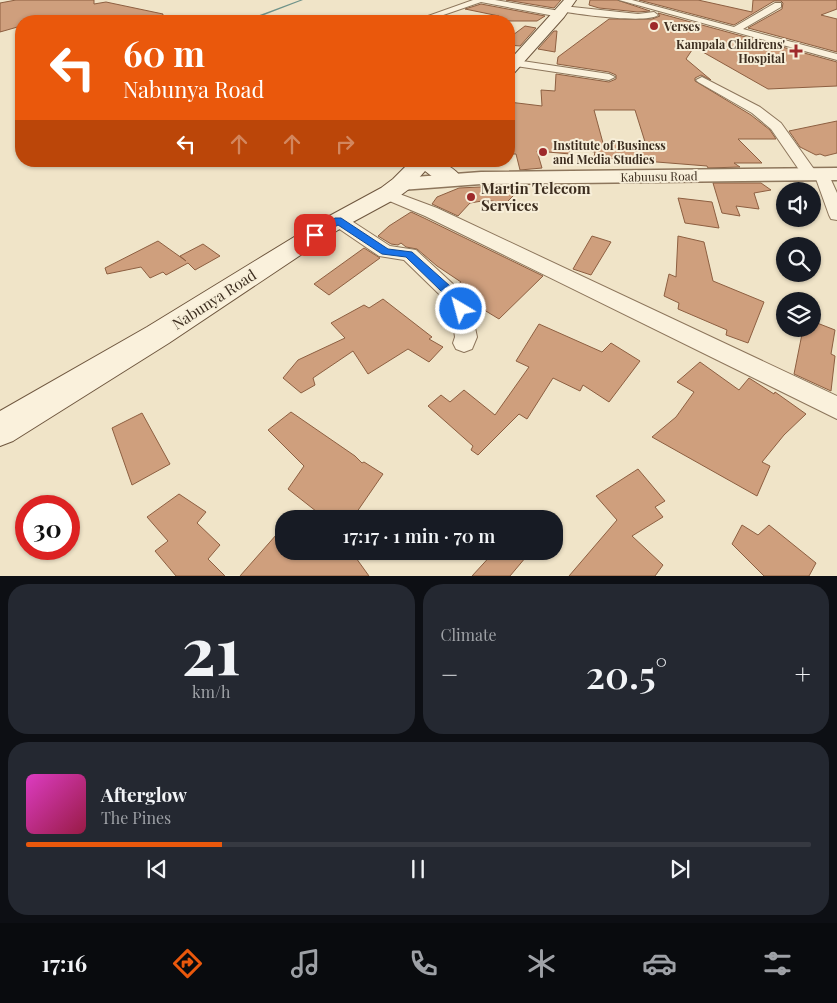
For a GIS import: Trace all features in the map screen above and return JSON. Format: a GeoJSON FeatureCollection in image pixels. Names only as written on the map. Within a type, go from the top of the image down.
{"type":"FeatureCollection","features":[{"type":"Feature","properties":{"kind":"main road"},"geometry":{"type":"LineString","coordinates":[[515,61],[564,8]]}},
{"type":"Feature","properties":{"kind":"main road","name":"Nabunya Road"},"geometry":{"type":"LineString","coordinates":[[0,430],[158,335],[338,220],[415,179]]}},
{"type":"Feature","properties":{"kind":"street"},"geometry":{"type":"LineString","coordinates":[[436,15],[481,0],[643,17],[665,12]]}},
{"type":"Feature","properties":{"kind":"street"},"geometry":{"type":"LineString","coordinates":[[623,0],[836,56]]}},
{"type":"Feature","properties":{"kind":"street"},"geometry":{"type":"LineString","coordinates":[[735,30],[778,5]]}},
{"type":"Feature","properties":{"kind":"street"},"geometry":{"type":"LineString","coordinates":[[515,65],[608,77]]}},
{"type":"Feature","properties":{"kind":"street"},"geometry":{"type":"LineString","coordinates":[[702,80],[756,110],[776,126],[823,174],[837,215]]}},
{"type":"Feature","properties":{"kind":"street","name":"Kabuusu Road"},"geometry":{"type":"LineString","coordinates":[[415,179],[823,174]]}},
{"type":"Feature","properties":{"kind":"street"},"geometry":{"type":"LineString","coordinates":[[415,179],[416,208],[432,212],[837,408]]}},
{"type":"Feature","properties":{"kind":"street"},"geometry":{"type":"LineString","coordinates":[[338,220],[386,252],[408,254],[446,289],[461,309],[466,337],[464,343]]}},
{"type":"Feature","properties":{"kind":"building"},"geometry":{"type":"Polygon","coordinates":[[[16,0],[94,0],[94,4],[106,2],[163,14],[15,15],[15,28],[0,32],[0,3],[16,0]]]}},
{"type":"Feature","properties":{"kind":"building"},"geometry":{"type":"Polygon","coordinates":[[[506,0],[561,0],[554,8],[506,0]]]}},
{"type":"Feature","properties":{"kind":"building"},"geometry":{"type":"Polygon","coordinates":[[[590,0],[617,0],[650,11],[638,12],[599,8],[589,5],[590,0]]]}},
{"type":"Feature","properties":{"kind":"building"},"geometry":{"type":"Polygon","coordinates":[[[639,0],[698,0],[752,12],[753,0],[837,0],[837,9],[821,15],[837,19],[837,52],[748,28],[782,9],[783,3],[781,1],[774,1],[734,25],[639,0]]]}},
{"type":"Feature","properties":{"kind":"building"},"geometry":{"type":"Polygon","coordinates":[[[481,4],[545,16],[537,21],[515,21],[515,15],[494,15],[465,9],[481,4]]]}},
{"type":"Feature","properties":{"kind":"building"},"geometry":{"type":"Polygon","coordinates":[[[658,13],[837,62],[837,86],[768,89],[694,47],[686,59],[711,80],[701,75],[695,78],[695,81],[751,115],[770,130],[776,139],[738,139],[762,163],[734,163],[740,167],[708,168],[707,166],[594,157],[595,152],[569,148],[570,154],[537,151],[542,168],[520,170],[515,154],[515,103],[542,106],[541,90],[555,91],[556,74],[609,82],[616,79],[616,75],[609,72],[557,64],[558,57],[609,19],[652,19],[660,16],[658,13]],[[594,110],[603,143],[646,145],[635,110],[594,110]]]}},
{"type":"Feature","properties":{"kind":"building"},"geometry":{"type":"Polygon","coordinates":[[[525,26],[536,28],[520,46],[515,46],[515,34],[525,26]]]}},
{"type":"Feature","properties":{"kind":"building"},"geometry":{"type":"Polygon","coordinates":[[[554,31],[557,31],[555,52],[538,49],[554,31]]]}},
{"type":"Feature","properties":{"kind":"building"},"geometry":{"type":"Polygon","coordinates":[[[837,121],[837,153],[825,156],[816,155],[800,147],[789,131],[837,121]]]}},
{"type":"Feature","properties":{"kind":"building"},"geometry":{"type":"Polygon","coordinates":[[[713,183],[761,183],[771,190],[754,193],[759,209],[736,206],[740,216],[722,213],[713,183]]]}},
{"type":"Feature","properties":{"kind":"building"},"geometry":{"type":"Polygon","coordinates":[[[501,186],[520,189],[505,204],[488,200],[470,203],[458,216],[432,204],[437,197],[459,188],[501,186]]]}},
{"type":"Feature","properties":{"kind":"building"},"geometry":{"type":"Polygon","coordinates":[[[678,198],[712,202],[719,228],[685,223],[678,198]]]}},
{"type":"Feature","properties":{"kind":"building"},"geometry":{"type":"Polygon","coordinates":[[[411,212],[543,276],[499,319],[466,299],[456,286],[461,282],[437,266],[417,249],[406,247],[401,243],[398,245],[391,244],[378,236],[389,226],[411,212]]]}},
{"type":"Feature","properties":{"kind":"building"},"geometry":{"type":"Polygon","coordinates":[[[592,236],[611,242],[591,275],[573,269],[592,236]]]}},
{"type":"Feature","properties":{"kind":"building"},"geometry":{"type":"Polygon","coordinates":[[[678,236],[704,242],[713,281],[764,302],[748,343],[726,335],[727,330],[678,309],[679,303],[664,296],[669,274],[676,277],[678,236]]]}},
{"type":"Feature","properties":{"kind":"building"},"geometry":{"type":"Polygon","coordinates":[[[158,241],[186,261],[180,256],[203,244],[220,256],[195,270],[188,263],[166,275],[163,272],[150,278],[141,267],[107,274],[105,268],[158,241]]]}},
{"type":"Feature","properties":{"kind":"building"},"geometry":{"type":"Polygon","coordinates":[[[364,248],[380,258],[329,295],[314,284],[364,248]]]}},
{"type":"Feature","properties":{"kind":"building"},"geometry":{"type":"Polygon","coordinates":[[[383,299],[432,337],[429,339],[443,347],[429,362],[408,349],[368,374],[353,351],[313,378],[315,385],[301,393],[283,378],[298,360],[345,338],[331,323],[364,305],[369,308],[383,299]]]}},
{"type":"Feature","properties":{"kind":"building"},"geometry":{"type":"Polygon","coordinates":[[[539,324],[602,352],[611,343],[640,361],[609,402],[583,385],[580,391],[553,378],[527,419],[519,414],[478,455],[471,450],[473,446],[428,406],[441,395],[450,402],[464,390],[495,415],[529,367],[516,361],[539,324]]]}},
{"type":"Feature","properties":{"kind":"building"},"geometry":{"type":"Polygon","coordinates":[[[821,325],[835,330],[831,354],[835,356],[831,391],[794,374],[801,337],[821,337],[821,325]]]}},
{"type":"Feature","properties":{"kind":"building"},"geometry":{"type":"Polygon","coordinates":[[[700,362],[739,390],[749,378],[774,394],[775,392],[806,414],[784,435],[762,462],[770,466],[757,496],[652,437],[676,417],[694,392],[677,382],[700,362]]]}},
{"type":"Feature","properties":{"kind":"building"},"geometry":{"type":"Polygon","coordinates":[[[291,412],[355,456],[362,463],[364,462],[383,474],[358,510],[315,510],[288,489],[304,466],[268,430],[291,412]]]}},
{"type":"Feature","properties":{"kind":"building"},"geometry":{"type":"Polygon","coordinates":[[[142,413],[170,464],[132,485],[112,428],[142,413]]]}},
{"type":"Feature","properties":{"kind":"building"},"geometry":{"type":"Polygon","coordinates":[[[638,469],[665,501],[655,507],[663,517],[632,536],[663,565],[655,576],[569,576],[617,520],[596,496],[638,469]]]}},
{"type":"Feature","properties":{"kind":"building"},"geometry":{"type":"Polygon","coordinates":[[[179,494],[206,512],[197,523],[220,545],[208,559],[225,576],[176,576],[155,551],[168,541],[147,517],[179,494]]]}},
{"type":"Feature","properties":{"kind":"building"},"geometry":{"type":"Polygon","coordinates":[[[742,525],[758,535],[769,525],[816,563],[809,576],[764,576],[732,544],[742,525]]]}},
{"type":"Feature","properties":{"kind":"building"},"geometry":{"type":"Polygon","coordinates":[[[275,536],[275,560],[357,560],[369,576],[240,576],[275,536]]]}},
{"type":"Feature","properties":{"kind":"building"},"geometry":{"type":"Polygon","coordinates":[[[487,560],[523,560],[510,576],[472,576],[487,560]]]}},
{"type":"Feature","properties":{"kind":"waterway"},"geometry":{"type":"LineString","coordinates":[[261,15],[302,0]]}},
{"type":"Feature","properties":{"kind":"place","name":"Verses"},"geometry":{"type":"Point","coordinates":[654,26]}},
{"type":"Feature","properties":{"kind":"place","name":"Kampala Childrens' Hospital"},"geometry":{"type":"Point","coordinates":[796,51]}},
{"type":"Feature","properties":{"kind":"place","name":"Institute of Business and Media Studies"},"geometry":{"type":"Point","coordinates":[543,152]}},
{"type":"Feature","properties":{"kind":"place","name":"Martin Telecom Services"},"geometry":{"type":"Point","coordinates":[471,197]}},
{"type":"Feature","properties":{"kind":"route"},"geometry":{"type":"LineString","coordinates":[[315,235],[338,220],[386,252],[408,254],[446,289],[461,309]]}}]}
